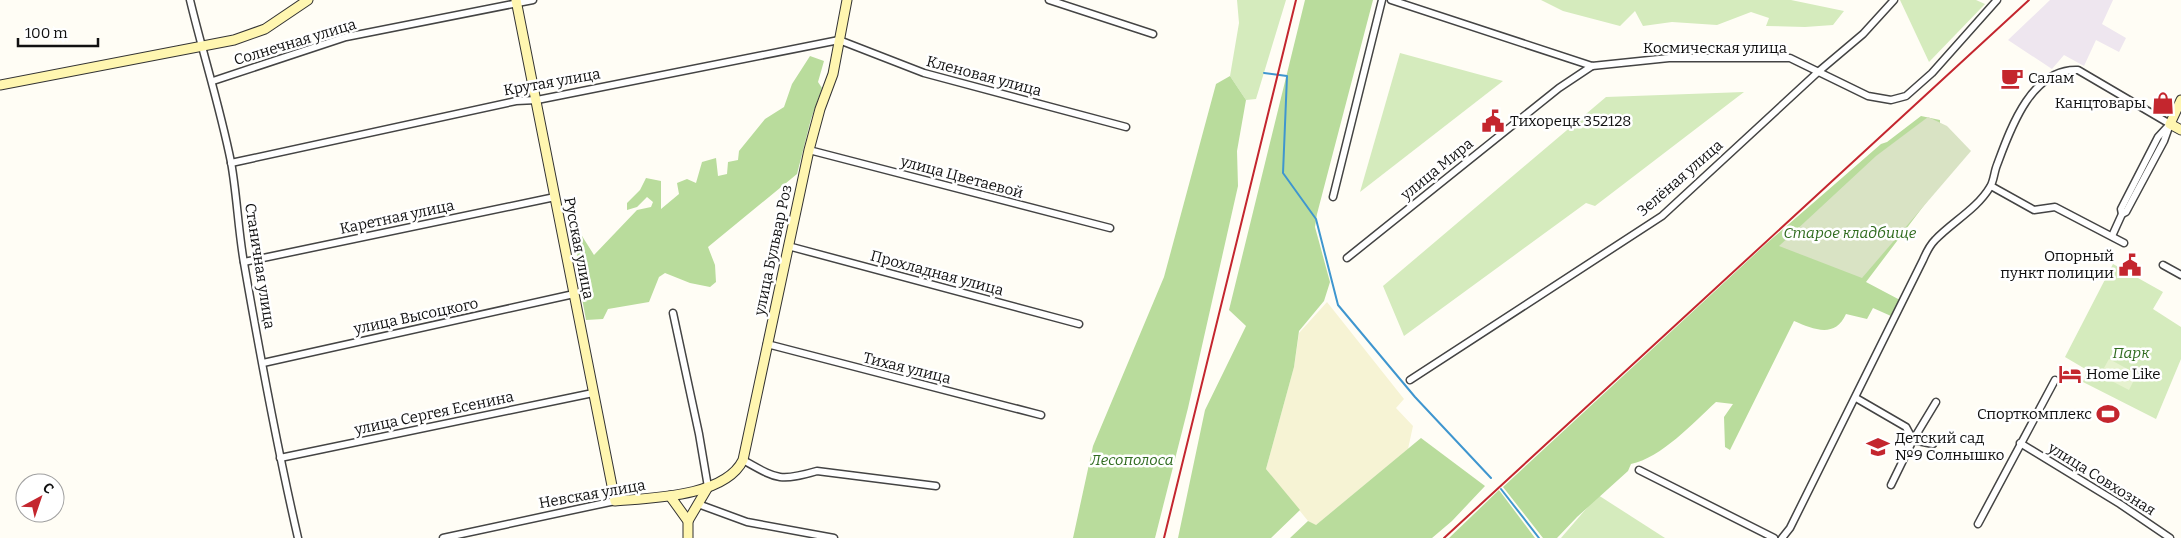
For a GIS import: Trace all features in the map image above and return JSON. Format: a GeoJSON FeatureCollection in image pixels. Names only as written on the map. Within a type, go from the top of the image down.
{"type":"FeatureCollection","features":[{"type":"Feature","properties":{"kind":"street","name":"Станичная улица"},"geometry":{"type":"LineString","coordinates":[[190,0],[231,162],[244,262],[280,458],[298,538]]}},
{"type":"Feature","properties":{"kind":"street"},"geometry":{"type":"LineString","coordinates":[[0,85],[201,48],[234,40],[265,29],[308,0]]}},
{"type":"Feature","properties":{"kind":"street","name":"Солнечная улица"},"geometry":{"type":"LineString","coordinates":[[212,81],[346,37],[533,0]]}},
{"type":"Feature","properties":{"kind":"street"},"geometry":{"type":"LineString","coordinates":[[839,40],[848,0]]}},
{"type":"Feature","properties":{"kind":"street"},"geometry":{"type":"LineString","coordinates":[[1049,0],[1153,34]]}},
{"type":"Feature","properties":{"kind":"street"},"geometry":{"type":"LineString","coordinates":[[1333,197],[1382,0]]}},
{"type":"Feature","properties":{"kind":"street","name":"Космическая улица"},"geometry":{"type":"LineString","coordinates":[[1391,0],[1592,66],[1669,58],[1790,58],[1868,96],[1891,100],[1906,96],[1932,73],[1972,31],[1994,1]]}},
{"type":"Feature","properties":{"kind":"street","name":"Зелёная улица"},"geometry":{"type":"LineString","coordinates":[[1410,380],[1662,216],[1818,72],[1863,34],[1894,0]]}},
{"type":"Feature","properties":{"kind":"street","name":"Русская улица"},"geometry":{"type":"LineString","coordinates":[[517,2],[615,501]]}},
{"type":"Feature","properties":{"kind":"street","name":"Крутая улица"},"geometry":{"type":"LineString","coordinates":[[231,162],[516,101],[537,100],[839,40]]}},
{"type":"Feature","properties":{"kind":"street","name":"Кленовая улица"},"geometry":{"type":"LineString","coordinates":[[839,40],[924,73],[1126,126]]}},
{"type":"Feature","properties":{"kind":"street","name":"улица Бульвар Роз"},"geometry":{"type":"LineString","coordinates":[[741,464],[809,150],[820,109],[833,74],[839,40]]}},
{"type":"Feature","properties":{"kind":"street","name":"улица Мира"},"geometry":{"type":"LineString","coordinates":[[1347,258],[1559,88],[1592,66]]}},
{"type":"Feature","properties":{"kind":"street"},"geometry":{"type":"LineString","coordinates":[[1782,538],[1790,528],[1933,241],[1973,206],[1991,186],[2018,115],[2030,96],[2042,84],[2057,74],[2078,70],[2181,130]]}},
{"type":"Feature","properties":{"kind":"street"},"geometry":{"type":"LineString","coordinates":[[2112,236],[2122,214],[2126,212],[2164,141],[2181,100]]}},
{"type":"Feature","properties":{"kind":"street","name":"улица Цветаевой"},"geometry":{"type":"LineString","coordinates":[[809,150],[1110,228]]}},
{"type":"Feature","properties":{"kind":"street"},"geometry":{"type":"LineString","coordinates":[[1991,186],[2034,210],[2055,207],[2124,243]]}},
{"type":"Feature","properties":{"kind":"street","name":"Каретная улица"},"geometry":{"type":"LineString","coordinates":[[244,262],[555,197]]}},
{"type":"Feature","properties":{"kind":"street","name":"Прохладная улица"},"geometry":{"type":"LineString","coordinates":[[788,246],[1079,324]]}},
{"type":"Feature","properties":{"kind":"street"},"geometry":{"type":"LineString","coordinates":[[2163,265],[2181,275]]}},
{"type":"Feature","properties":{"kind":"street","name":"улица Высоцкого"},"geometry":{"type":"LineString","coordinates":[[264,363],[574,294]]}},
{"type":"Feature","properties":{"kind":"street"},"geometry":{"type":"LineString","coordinates":[[673,313],[699,434],[708,487],[688,521],[688,538]]}},
{"type":"Feature","properties":{"kind":"street","name":"Тихая улица"},"geometry":{"type":"LineString","coordinates":[[767,344],[1041,414]]}},
{"type":"Feature","properties":{"kind":"street"},"geometry":{"type":"LineString","coordinates":[[1978,524],[2055,380]]}},
{"type":"Feature","properties":{"kind":"street","name":"улица Сергея Есенина"},"geometry":{"type":"LineString","coordinates":[[280,458],[593,393]]}},
{"type":"Feature","properties":{"kind":"street"},"geometry":{"type":"LineString","coordinates":[[1856,398],[1906,427],[1913,440]]}},
{"type":"Feature","properties":{"kind":"street"},"geometry":{"type":"LineString","coordinates":[[1892,485],[1913,440],[1936,402]]}},
{"type":"Feature","properties":{"kind":"street"},"geometry":{"type":"LineString","coordinates":[[1913,440],[1933,444]]}},
{"type":"Feature","properties":{"kind":"street","name":"улица Совхозная"},"geometry":{"type":"LineString","coordinates":[[2020,443],[2116,502],[2170,538]]}},
{"type":"Feature","properties":{"kind":"street"},"geometry":{"type":"LineString","coordinates":[[741,464],[776,478],[799,476],[818,471],[936,486]]}},
{"type":"Feature","properties":{"kind":"street","name":"Невская улица"},"geometry":{"type":"LineString","coordinates":[[443,538],[615,501],[670,496],[715,486],[741,464]]}},
{"type":"Feature","properties":{"kind":"street"},"geometry":{"type":"LineString","coordinates":[[1640,470],[1774,538]]}},
{"type":"Feature","properties":{"kind":"street"},"geometry":{"type":"LineString","coordinates":[[670,496],[688,521]]}},
{"type":"Feature","properties":{"kind":"street"},"geometry":{"type":"LineString","coordinates":[[698,504],[747,522],[834,538]]}},
{"type":"Feature","properties":{"kind":"shaded area"},"geometry":{"type":"Polygon","coordinates":[[[2050,0],[2113,0],[2102,24],[2126,38],[2119,52],[2096,40],[2084,66],[2064,55],[2052,69],[2008,40],[2050,0]]]}},
{"type":"Feature","properties":{"kind":"shaded area"},"geometry":{"type":"Polygon","coordinates":[[[1327,302],[1404,399],[1396,408],[1413,426],[1408,449],[1315,526],[1308,521],[1266,469],[1294,367],[1299,333],[1327,302]]]}},
{"type":"Feature","properties":{"kind":"green space"},"geometry":{"type":"Polygon","coordinates":[[[1237,0],[1286,0],[1256,99],[1246,100],[1230,76],[1239,23],[1237,0]]]}},
{"type":"Feature","properties":{"kind":"green space"},"geometry":{"type":"Polygon","coordinates":[[[1305,0],[1373,0],[1315,227],[1330,282],[1324,301],[1299,331],[1294,367],[1266,469],[1300,510],[1271,538],[1178,538],[1205,410],[1246,326],[1229,310],[1305,0]]]}},
{"type":"Feature","properties":{"kind":"green space"},"geometry":{"type":"Polygon","coordinates":[[[1541,0],[1791,0],[1844,11],[1833,25],[1805,27],[1766,26],[1769,18],[1751,12],[1717,25],[1672,22],[1643,26],[1635,11],[1620,26],[1563,11],[1541,0]]]}},
{"type":"Feature","properties":{"kind":"green space"},"geometry":{"type":"Polygon","coordinates":[[[1900,0],[1976,0],[1985,4],[1929,62],[1900,0]]]}},
{"type":"Feature","properties":{"kind":"green space"},"geometry":{"type":"Polygon","coordinates":[[[1400,53],[1503,81],[1360,192],[1400,53]]]}},
{"type":"Feature","properties":{"kind":"green space"},"geometry":{"type":"Polygon","coordinates":[[[810,56],[824,61],[818,82],[822,88],[811,119],[797,174],[708,247],[715,265],[716,282],[710,287],[690,283],[665,273],[659,277],[649,302],[608,309],[603,319],[586,320],[577,271],[580,261],[574,250],[582,236],[594,255],[637,210],[651,207],[653,202],[647,197],[637,207],[627,210],[627,203],[640,190],[646,178],[661,181],[661,209],[679,194],[677,183],[687,179],[696,183],[702,162],[716,158],[718,176],[727,174],[728,162],[738,160],[739,151],[765,119],[784,107],[792,84],[810,56]]]}},
{"type":"Feature","properties":{"kind":"green space","name":"Лесополоса"},"geometry":{"type":"Polygon","coordinates":[[[1230,76],[1246,100],[1237,151],[1238,186],[1188,408],[1155,538],[1073,538],[1093,446],[1164,277],[1216,84],[1230,76]]]}},
{"type":"Feature","properties":{"kind":"green space"},"geometry":{"type":"Polygon","coordinates":[[[1744,92],[1595,206],[1586,203],[1404,336],[1383,286],[1606,97],[1744,92]]]}},
{"type":"Feature","properties":{"kind":"green space"},"geometry":{"type":"Polygon","coordinates":[[[1921,116],[1940,120],[1940,132],[1950,171],[1866,282],[1900,300],[1891,316],[1873,308],[1867,319],[1846,314],[1836,327],[1823,330],[1794,321],[1730,450],[1725,447],[1724,417],[1733,404],[1716,402],[1676,439],[1654,455],[1631,464],[1628,471],[1577,517],[1557,538],[1543,538],[1503,487],[1767,243],[1881,144],[1887,142],[1921,116]]]}},
{"type":"Feature","properties":{"kind":"green space","name":"Старое кладбище"},"geometry":{"type":"Polygon","coordinates":[[[1928,117],[1947,126],[1971,151],[1862,278],[1779,246],[1876,156],[1928,117]]]}},
{"type":"Feature","properties":{"kind":"green space","name":"Парк"},"geometry":{"type":"Polygon","coordinates":[[[2113,264],[2163,292],[2153,309],[2181,327],[2181,359],[2156,419],[2083,382],[2087,370],[2065,357],[2113,264]]]}},
{"type":"Feature","properties":{"kind":"green space"},"geometry":{"type":"Polygon","coordinates":[[[2109,359],[2137,374],[2129,390],[2100,375],[2109,359]]]}},
{"type":"Feature","properties":{"kind":"green space"},"geometry":{"type":"Polygon","coordinates":[[[1421,438],[1485,486],[1452,521],[1432,538],[1290,538],[1308,521],[1316,525],[1421,438]]]}},
{"type":"Feature","properties":{"kind":"green space"},"geometry":{"type":"Polygon","coordinates":[[[1499,490],[1535,538],[1449,538],[1499,490]]]}},
{"type":"Feature","properties":{"kind":"green space"},"geometry":{"type":"Polygon","coordinates":[[[1598,495],[1665,538],[1561,538],[1598,495]]]}},
{"type":"Feature","properties":{"kind":"waterway"},"geometry":{"type":"LineString","coordinates":[[1264,73],[1287,76],[1283,173],[1316,219],[1338,305],[1415,397],[1491,478]]}},
{"type":"Feature","properties":{"kind":"waterway"},"geometry":{"type":"LineString","coordinates":[[1501,489],[1539,538]]}},
{"type":"Feature","properties":{"kind":"railway"},"geometry":{"type":"LineString","coordinates":[[1164,538],[1296,0]]}},
{"type":"Feature","properties":{"kind":"railway"},"geometry":{"type":"LineString","coordinates":[[1444,538],[2029,0]]}},
{"type":"Feature","properties":{"kind":"place","name":"Салам"},"geometry":{"type":"Point","coordinates":[2012,78]}},
{"type":"Feature","properties":{"kind":"place","name":"Канцтовары"},"geometry":{"type":"Point","coordinates":[2163,103]}},
{"type":"Feature","properties":{"kind":"place","name":"Тихорецк 352128"},"geometry":{"type":"Point","coordinates":[1493,121]}},
{"type":"Feature","properties":{"kind":"place","name":"Опорный пункт полиции"},"geometry":{"type":"Point","coordinates":[2130,265]}},
{"type":"Feature","properties":{"kind":"place","name":"Home Like"},"geometry":{"type":"Point","coordinates":[2070,374]}},
{"type":"Feature","properties":{"kind":"place","name":"Спорткомплекс"},"geometry":{"type":"Point","coordinates":[2108,414]}},
{"type":"Feature","properties":{"kind":"place","name":"Детский сад №9 Солнышко"},"geometry":{"type":"Point","coordinates":[1878,447]}}]}
